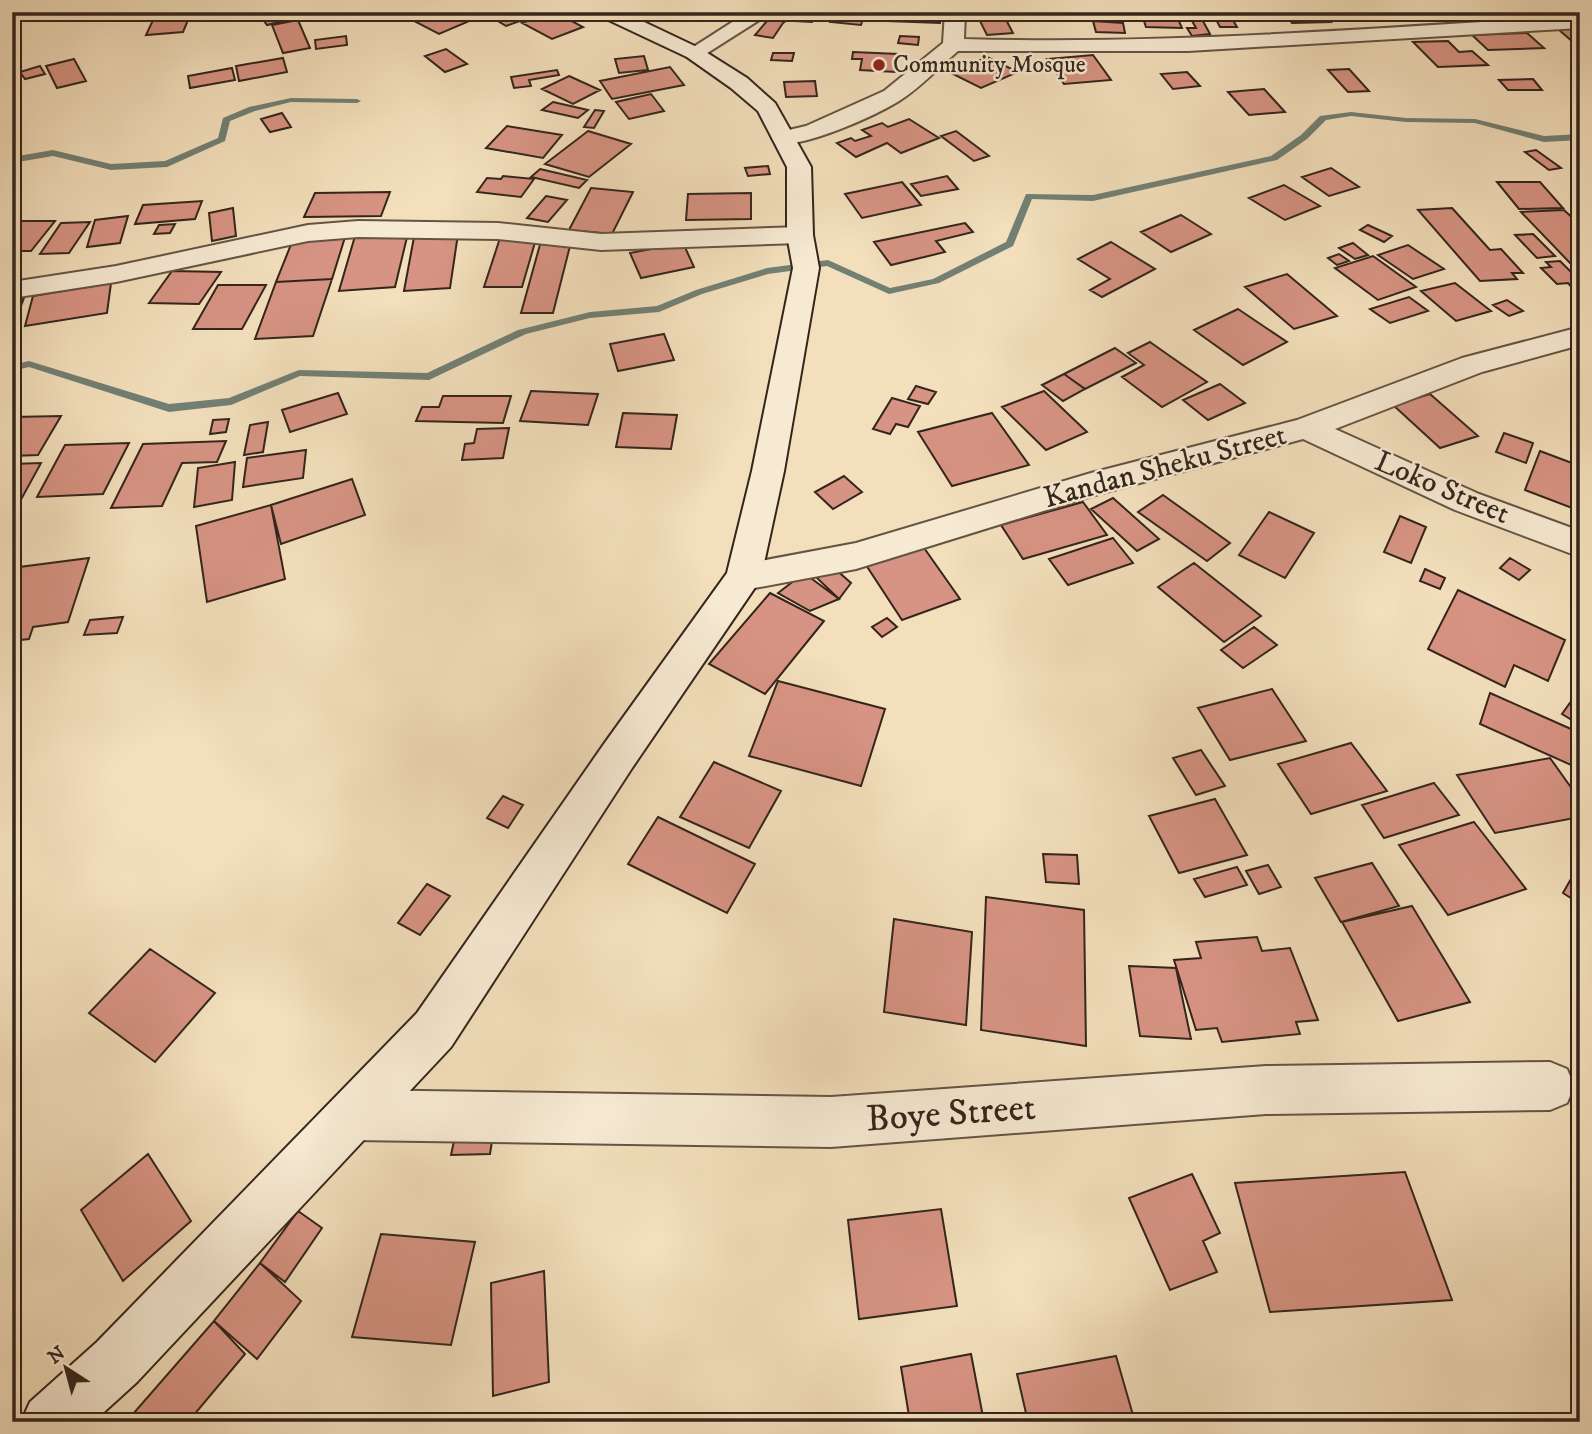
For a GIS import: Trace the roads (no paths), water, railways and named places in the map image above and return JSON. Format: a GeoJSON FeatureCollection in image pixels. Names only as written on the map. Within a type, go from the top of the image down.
{"type":"FeatureCollection","features":[{"type":"Feature","properties":{"kind":"street"},"geometry":{"type":"LineString","coordinates":[[50,1422],[117,1362],[434,1030],[618,756],[744,577],[768,471],[806,268],[800,235],[799,167],[767,108],[739,83],[694,53],[607,12]]}},
{"type":"Feature","properties":{"kind":"street"},"geometry":{"type":"LineString","coordinates":[[694,53],[762,12]]}},
{"type":"Feature","properties":{"kind":"street"},"geometry":{"type":"LineString","coordinates":[[953,45],[955,12]]}},
{"type":"Feature","properties":{"kind":"street"},"geometry":{"type":"LineString","coordinates":[[785,138],[813,132],[892,96],[953,45],[1050,49],[1331,38],[1580,22]]}},
{"type":"Feature","properties":{"kind":"street"},"geometry":{"type":"LineString","coordinates":[[12,290],[116,274],[308,233],[358,229],[498,231],[601,242],[667,242],[800,235]]}},
{"type":"Feature","properties":{"kind":"street","name":"Kandan Sheku Street"},"geometry":{"type":"LineString","coordinates":[[744,577],[856,556],[1091,485],[1306,428],[1472,365],[1580,336]]}},
{"type":"Feature","properties":{"kind":"street","name":"Loko Street"},"geometry":{"type":"LineString","coordinates":[[1306,428],[1467,502],[1580,544]]}},
{"type":"Feature","properties":{"kind":"street","name":"Boye Street"},"geometry":{"type":"LineString","coordinates":[[352,1115],[831,1122],[1266,1090],[1550,1086]]}},
{"type":"Feature","properties":{"kind":"waterway"},"geometry":{"type":"LineString","coordinates":[[12,160],[53,153],[111,167],[167,164],[222,139],[226,120],[252,109],[291,100],[357,101]]}},
{"type":"Feature","properties":{"kind":"waterway"},"geometry":{"type":"LineString","coordinates":[[12,368],[29,364],[169,408],[231,401],[299,373],[429,377],[522,332],[590,315],[659,309],[699,292],[767,271],[828,263],[889,291],[936,281],[1010,244],[1029,196],[1093,198],[1274,158],[1304,137],[1323,118],[1351,114],[1406,120],[1475,121],[1544,139],[1580,137]]}},
{"type":"Feature","properties":{"kind":"place","name":"Community Mosque"},"geometry":{"type":"Point","coordinates":[879,65]}}]}
